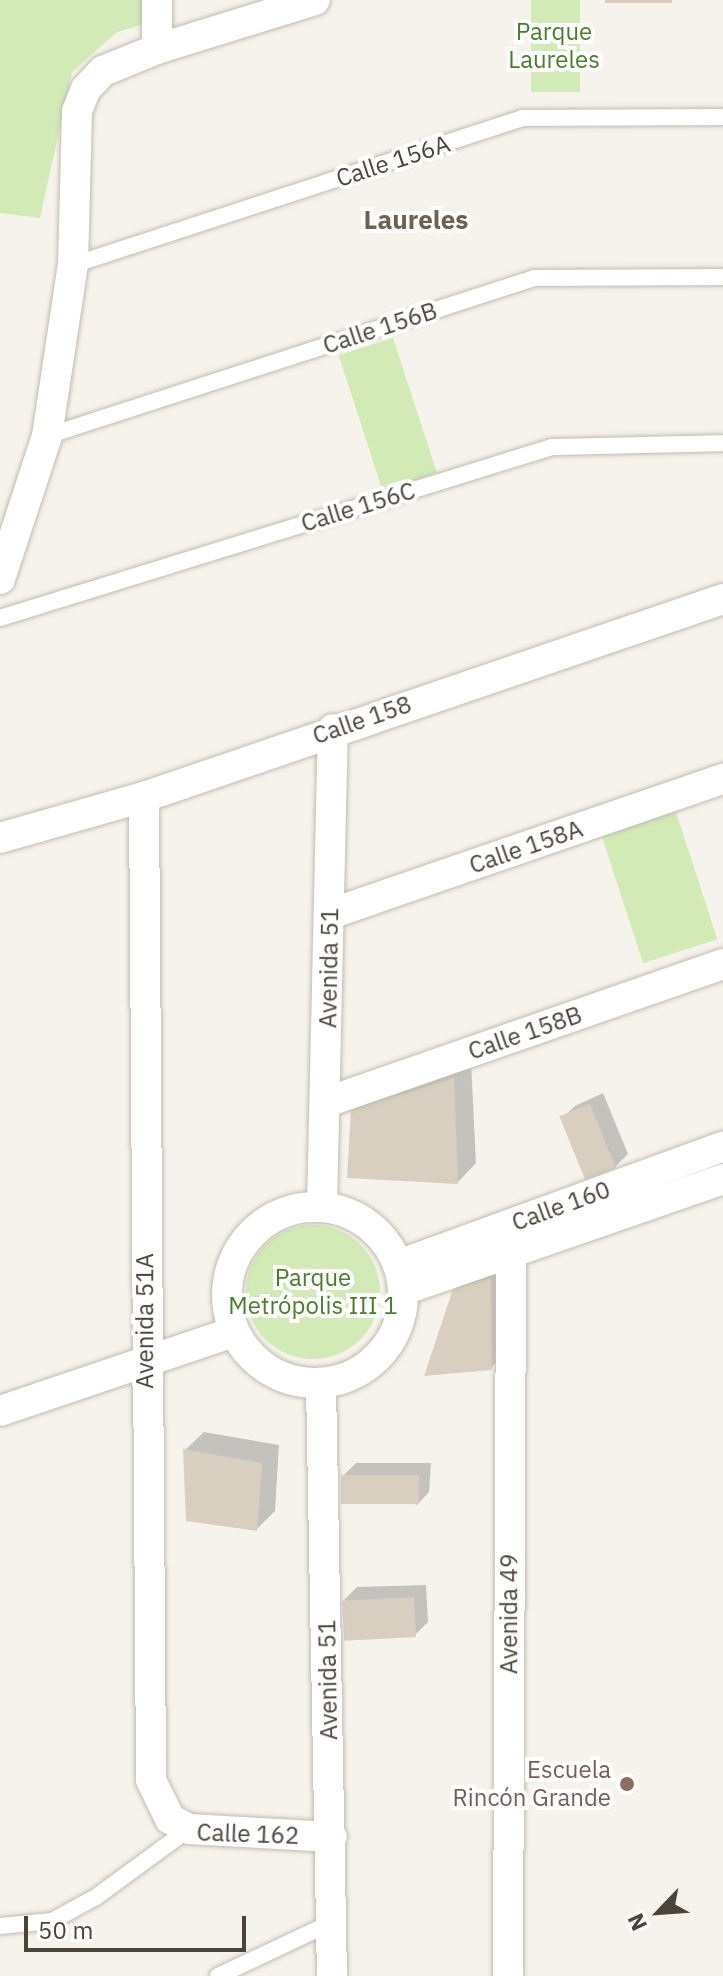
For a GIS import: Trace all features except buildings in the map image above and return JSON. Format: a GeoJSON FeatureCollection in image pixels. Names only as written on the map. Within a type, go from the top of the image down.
{"type":"FeatureCollection","features":[{"type":"Feature","properties":{"kind":"street"},"geometry":{"type":"LineString","coordinates":[[157,0],[157,49]]}},
{"type":"Feature","properties":{"kind":"street"},"geometry":{"type":"LineString","coordinates":[[0,579],[47,436],[73,265],[77,111],[86,89],[103,71],[157,49],[315,0]]}},
{"type":"Feature","properties":{"kind":"street","name":"Calle 158"},"geometry":{"type":"LineString","coordinates":[[0,838],[144,797],[333,729],[723,599]]}},
{"type":"Feature","properties":{"kind":"street","name":"Avenida 51"},"geometry":{"type":"LineString","coordinates":[[322,1206],[327,1102],[333,729]]}},
{"type":"Feature","properties":{"kind":"street","name":"Calle 158A"},"geometry":{"type":"LineString","coordinates":[[330,914],[723,779]]}},
{"type":"Feature","properties":{"kind":"street","name":"Avenida 51A"},"geometry":{"type":"LineString","coordinates":[[144,797],[145,1363],[151,1780],[170,1819],[189,1829]]}},
{"type":"Feature","properties":{"kind":"street","name":"Calle 158B"},"geometry":{"type":"LineString","coordinates":[[327,1102],[723,964]]}},
{"type":"Feature","properties":{"kind":"street","name":"Calle 160"},"geometry":{"type":"LineString","coordinates":[[401,1278],[723,1147]]}},
{"type":"Feature","properties":{"kind":"street","name":"Calle 160"},"geometry":{"type":"LineString","coordinates":[[401,1278],[511,1253],[723,1179]]}},
{"type":"Feature","properties":{"kind":"street"},"geometry":{"type":"LineString","coordinates":[[322,1206],[369,1224],[401,1278],[394,1335],[382,1354],[344,1379],[321,1384],[270,1371],[249,1354],[234,1332],[227,1280],[250,1233],[271,1217],[322,1206]]}},
{"type":"Feature","properties":{"kind":"street","name":"Avenida 49"},"geometry":{"type":"LineString","coordinates":[[508,1976],[511,1253]]}},
{"type":"Feature","properties":{"kind":"street"},"geometry":{"type":"LineString","coordinates":[[0,1411],[234,1332]]}},
{"type":"Feature","properties":{"kind":"street","name":"Avenida 51"},"geometry":{"type":"LineString","coordinates":[[321,1384],[332,1837],[332,1976]]}},
{"type":"Feature","properties":{"kind":"street","name":"Calle 162"},"geometry":{"type":"LineString","coordinates":[[189,1829],[332,1837]]}},
{"type":"Feature","properties":{"kind":"lane","name":"Calle 156A"},"geometry":{"type":"LineString","coordinates":[[73,265],[522,118],[723,117]]}},
{"type":"Feature","properties":{"kind":"lane","name":"Calle 156B"},"geometry":{"type":"LineString","coordinates":[[47,436],[534,278],[723,277]]}},
{"type":"Feature","properties":{"kind":"lane","name":"Calle 156C"},"geometry":{"type":"LineString","coordinates":[[0,618],[552,447],[723,443]]}},
{"type":"Feature","properties":{"kind":"lane","name":"Calle 162"},"geometry":{"type":"LineString","coordinates":[[0,1926],[52,1921],[96,1897],[189,1829]]}},
{"type":"Feature","properties":{"kind":"lane"},"geometry":{"type":"LineString","coordinates":[[218,1976],[333,1922]]}},
{"type":"Feature","properties":{"kind":"green space"},"geometry":{"type":"Polygon","coordinates":[[[0,0],[155,0],[155,21],[117,32],[72,72],[40,218],[0,213],[0,0]]]}},
{"type":"Feature","properties":{"kind":"green space","name":"Parque Laureles"},"geometry":{"type":"Polygon","coordinates":[[[531,0],[580,0],[580,92],[531,92],[531,0]]]}},
{"type":"Feature","properties":{"kind":"green space"},"geometry":{"type":"Polygon","coordinates":[[[393,338],[437,473],[383,491],[339,356],[393,338]]]}},
{"type":"Feature","properties":{"kind":"green space"},"geometry":{"type":"Polygon","coordinates":[[[674,806],[717,939],[643,963],[600,830],[674,806]]]}},
{"type":"Feature","properties":{"kind":"green space","name":"Parque Metrópolis III 1"},"geometry":{"type":"Polygon","coordinates":[[[313,1225],[339,1230],[360,1245],[375,1266],[380,1292],[375,1318],[360,1339],[339,1354],[313,1359],[287,1354],[266,1339],[251,1318],[246,1292],[251,1266],[266,1245],[287,1230],[313,1225]]]}},
{"type":"Feature","properties":{"kind":"place","name":"Escuela Rincón Grande"},"geometry":{"type":"Point","coordinates":[627,1784]}},
{"type":"Feature","properties":{"kind":"district","name":"Laureles"},"geometry":{"type":"Point","coordinates":[416,220]}}]}
